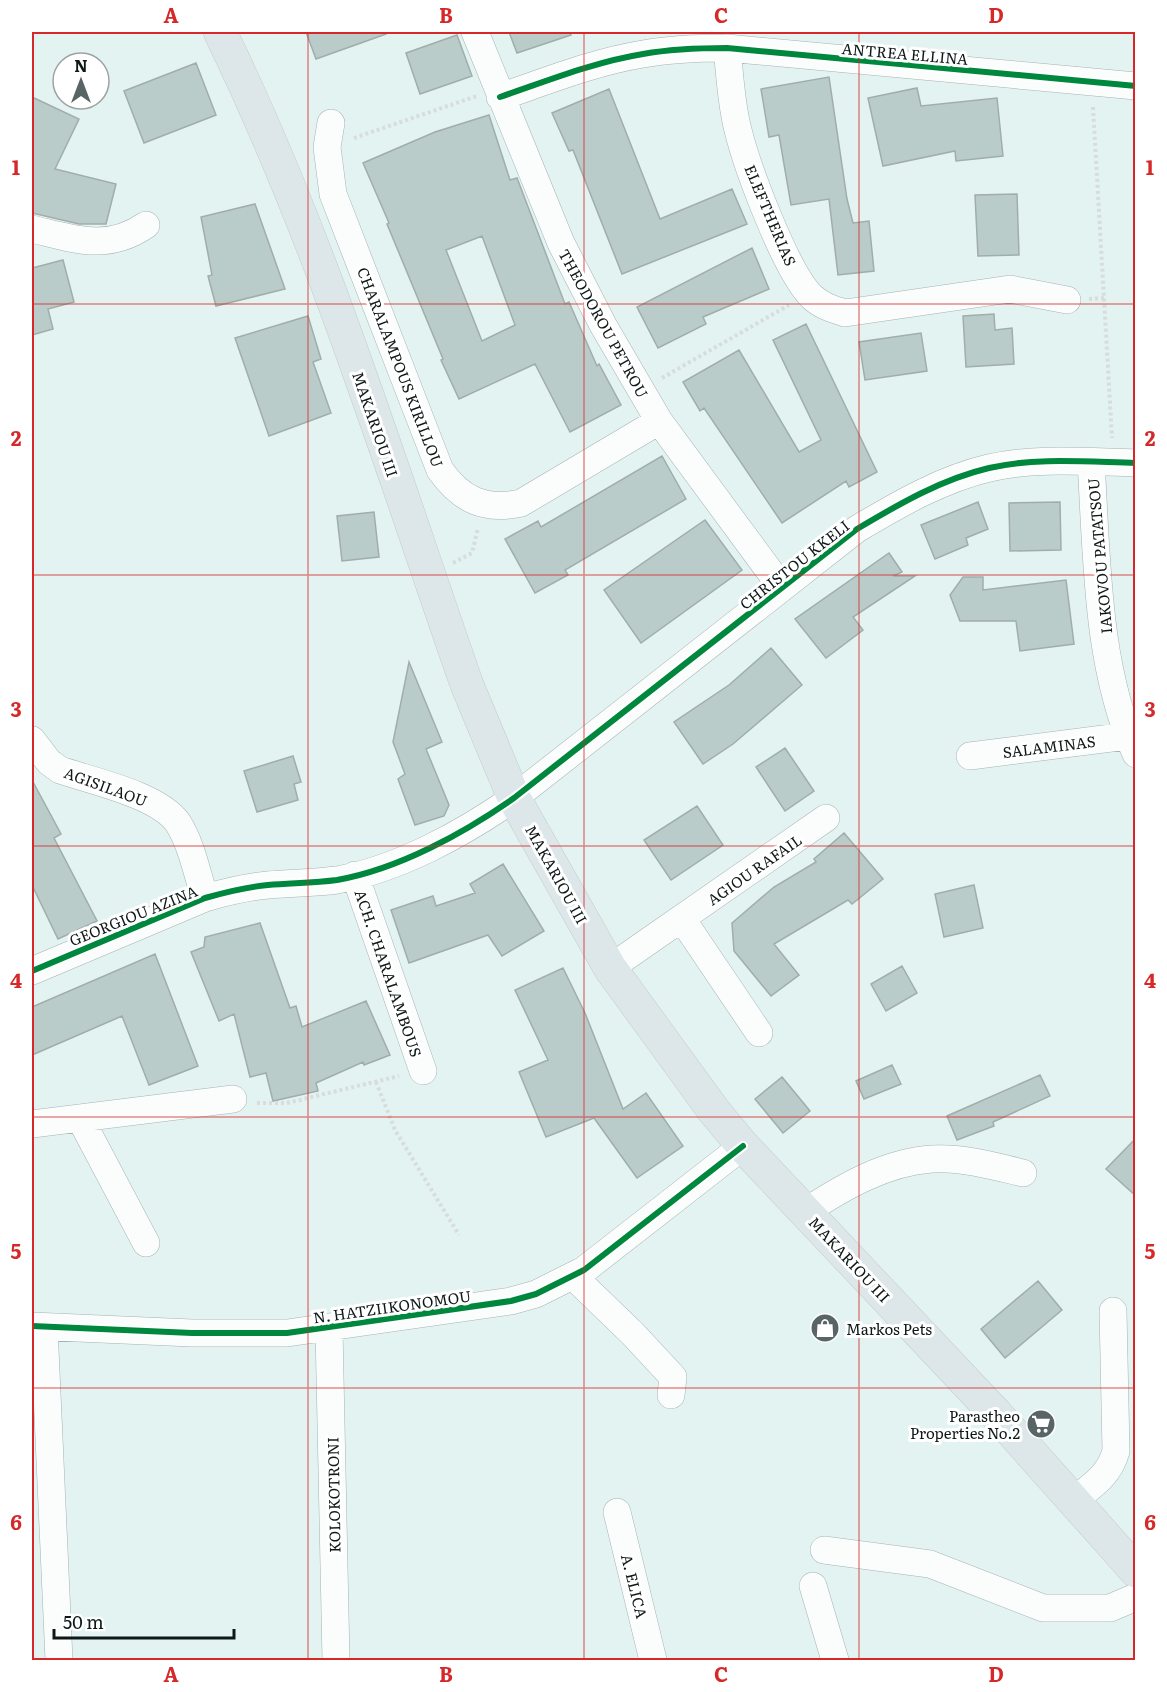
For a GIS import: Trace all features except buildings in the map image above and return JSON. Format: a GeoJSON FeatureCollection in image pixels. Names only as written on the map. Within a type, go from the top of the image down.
{"type":"FeatureCollection","features":[{"type":"Feature","properties":{"kind":"main road","name":"MAKARIOU III"},"geometry":{"type":"LineString","coordinates":[[220,32],[279,158],[328,282],[467,685],[514,798],[610,968],[665,1047],[743,1146],[997,1415],[1136,1571]]}},
{"type":"Feature","properties":{"kind":"street","name":"THEODOROU PETROU"},"geometry":{"type":"LineString","coordinates":[[475,32],[561,243],[603,325],[659,421],[782,588]]}},
{"type":"Feature","properties":{"kind":"street","name":"ANTREA ELLINA"},"geometry":{"type":"LineString","coordinates":[[498,93],[642,54],[682,48],[726,48],[1136,86]]}},
{"type":"Feature","properties":{"kind":"street","name":"ELEFTHERIAS"},"geometry":{"type":"LineString","coordinates":[[726,48],[737,129],[777,236],[799,280],[809,293],[828,308],[845,313],[1010,289],[1067,300]]}},
{"type":"Feature","properties":{"kind":"street","name":"CHARALAMPOUS KIRILLOU"},"geometry":{"type":"LineString","coordinates":[[332,123],[327,147],[333,194],[440,470],[452,488],[467,498],[485,504],[505,507],[521,503],[659,421]]}},
{"type":"Feature","properties":{"kind":"street"},"geometry":{"type":"LineString","coordinates":[[32,229],[83,241],[101,242],[129,236],[146,225]]}},
{"type":"Feature","properties":{"kind":"street","name":"CHRISTOU KKELI"},"geometry":{"type":"LineString","coordinates":[[514,798],[857,529],[914,496],[990,468],[1023,464],[1113,463]]}},
{"type":"Feature","properties":{"kind":"street","name":"IAKOVOU PATATSOU"},"geometry":{"type":"LineString","coordinates":[[1113,463],[1099,589],[1117,705],[1132,745]]}},
{"type":"Feature","properties":{"kind":"street","name":"AGISILAOU"},"geometry":{"type":"LineString","coordinates":[[32,740],[49,762],[60,770],[138,796],[168,812],[182,831],[205,898]]}},
{"type":"Feature","properties":{"kind":"street","name":"SALAMINAS"},"geometry":{"type":"LineString","coordinates":[[970,756],[1132,745]]}},
{"type":"Feature","properties":{"kind":"street","name":"GEORGIOU AZINA"},"geometry":{"type":"LineString","coordinates":[[32,971],[205,898],[235,890],[317,882],[355,875],[456,835],[514,798]]}},
{"type":"Feature","properties":{"kind":"street","name":"AGIOU RAFAIL"},"geometry":{"type":"LineString","coordinates":[[610,968],[826,818]]}},
{"type":"Feature","properties":{"kind":"street","name":"ACH. CHARALAMBOUS"},"geometry":{"type":"LineString","coordinates":[[355,875],[423,1071]]}},
{"type":"Feature","properties":{"kind":"street"},"geometry":{"type":"LineString","coordinates":[[682,919],[759,1033]]}},
{"type":"Feature","properties":{"kind":"street"},"geometry":{"type":"LineString","coordinates":[[32,1124],[233,1099]]}},
{"type":"Feature","properties":{"kind":"street"},"geometry":{"type":"LineString","coordinates":[[80,1118],[146,1243]]}},
{"type":"Feature","properties":{"kind":"street","name":"N. HATZIIKONOMOU"},"geometry":{"type":"LineString","coordinates":[[38,1326],[246,1335],[329,1329],[510,1301],[536,1294],[573,1276],[612,1249],[743,1146]]}},
{"type":"Feature","properties":{"kind":"street"},"geometry":{"type":"LineString","coordinates":[[806,1212],[845,1186],[887,1169],[932,1159],[989,1165],[1023,1173]]}},
{"type":"Feature","properties":{"kind":"street"},"geometry":{"type":"LineString","coordinates":[[573,1276],[633,1334],[673,1377],[671,1395]]}},
{"type":"Feature","properties":{"kind":"street"},"geometry":{"type":"LineString","coordinates":[[1073,1501],[1112,1466],[1116,1451],[1113,1311]]}},
{"type":"Feature","properties":{"kind":"street"},"geometry":{"type":"LineString","coordinates":[[38,1326],[59,1660]]}},
{"type":"Feature","properties":{"kind":"street","name":"KOLOKOTRONI"},"geometry":{"type":"LineString","coordinates":[[329,1329],[336,1660]]}},
{"type":"Feature","properties":{"kind":"street","name":"A. ELICA"},"geometry":{"type":"LineString","coordinates":[[616,1512],[653,1660]]}},
{"type":"Feature","properties":{"kind":"street"},"geometry":{"type":"LineString","coordinates":[[824,1550],[930,1564],[1043,1608],[1110,1608],[1136,1597]]}},
{"type":"Feature","properties":{"kind":"street"},"geometry":{"type":"LineString","coordinates":[[813,1586],[835,1660]]}},
{"type":"Feature","properties":{"kind":"path"},"geometry":{"type":"LineString","coordinates":[[1091,82],[1113,463]]}},
{"type":"Feature","properties":{"kind":"path"},"geometry":{"type":"LineString","coordinates":[[332,123],[356,140],[498,93]]}},
{"type":"Feature","properties":{"kind":"path"},"geometry":{"type":"LineString","coordinates":[[641,390],[809,293]]}},
{"type":"Feature","properties":{"kind":"path"},"geometry":{"type":"LineString","coordinates":[[429,576],[472,553],[485,504]]}},
{"type":"Feature","properties":{"kind":"path"},"geometry":{"type":"LineString","coordinates":[[233,1099],[287,1104],[423,1071]]}},
{"type":"Feature","properties":{"kind":"path"},"geometry":{"type":"LineString","coordinates":[[376,1082],[395,1130],[459,1235]]}},
{"type":"Feature","properties":{"kind":"cycle path"},"geometry":{"type":"LineString","coordinates":[[500,97],[571,72],[625,57],[706,48],[727,48],[1136,86]]}},
{"type":"Feature","properties":{"kind":"cycle path"},"geometry":{"type":"LineString","coordinates":[[32,971],[205,898],[252,887],[328,881],[360,875],[430,848],[474,824],[514,798],[857,529],[938,486],[989,468],[1025,462],[1136,463]]}},
{"type":"Feature","properties":{"kind":"cycle path"},"geometry":{"type":"LineString","coordinates":[[32,1326],[192,1333],[287,1333],[511,1301],[536,1294],[584,1270],[743,1146]]}},
{"type":"Feature","properties":{"kind":"place","name":"Markos Pets"},"geometry":{"type":"Point","coordinates":[825,1328]}},
{"type":"Feature","properties":{"kind":"place","name":"Parastheo Properties No.2"},"geometry":{"type":"Point","coordinates":[1041,1424]}}]}
